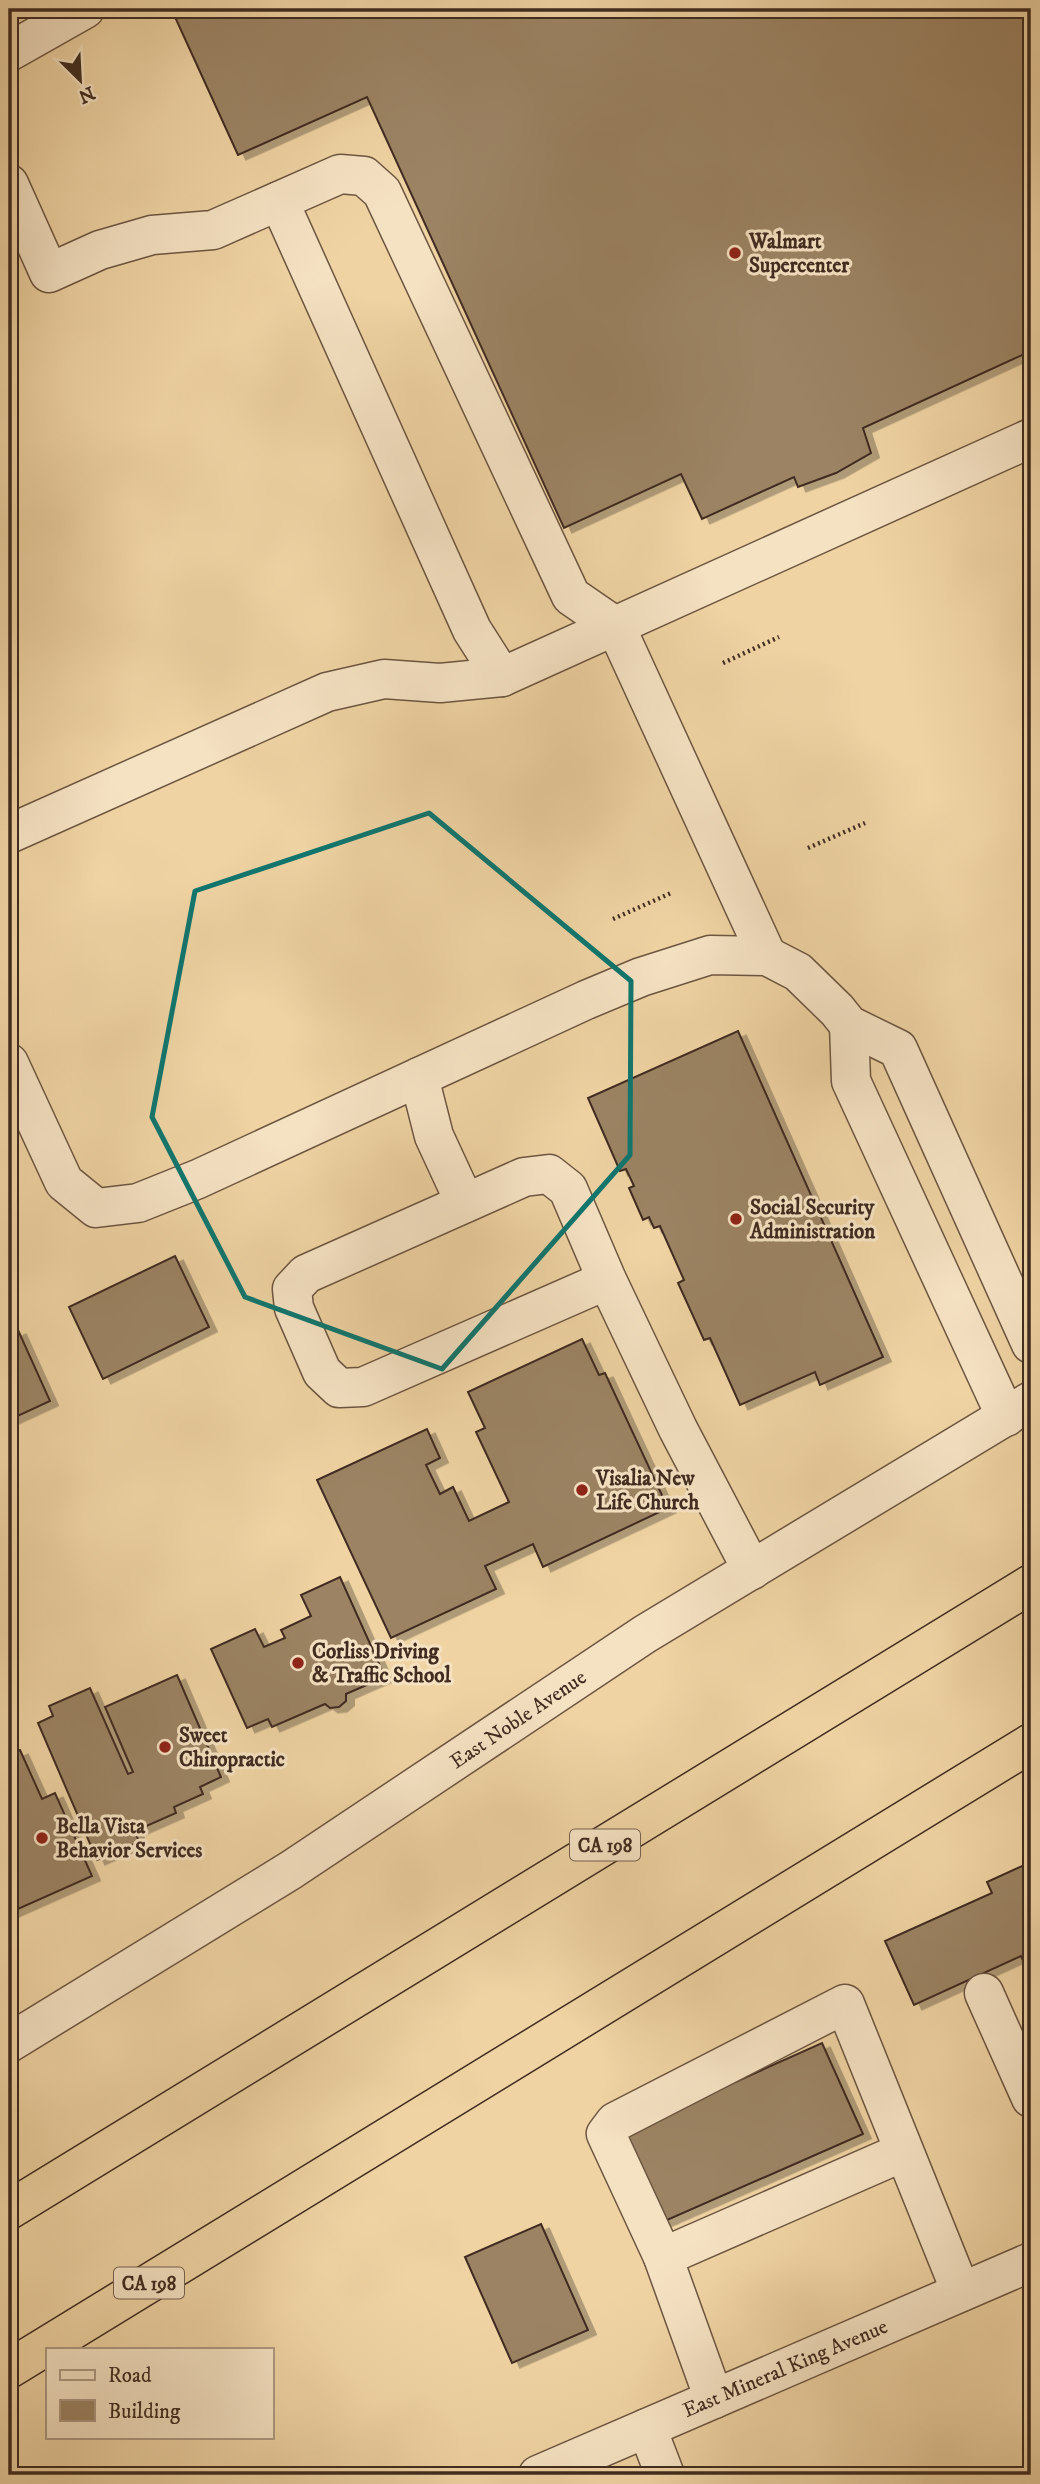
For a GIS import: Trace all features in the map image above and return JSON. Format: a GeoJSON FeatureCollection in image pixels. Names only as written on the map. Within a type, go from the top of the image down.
{"type":"FeatureCollection","features":[{"type":"Feature","properties":{"kind":"highway","name":"CA 198"},"geometry":{"type":"LineString","coordinates":[[9,2210],[1031,1584]]}},
{"type":"Feature","properties":{"kind":"highway","name":"CA 198"},"geometry":{"type":"LineString","coordinates":[[9,2369],[1031,1744]]}},
{"type":"Feature","properties":{"kind":"street"},"geometry":{"type":"LineString","coordinates":[[9,51],[85,9]]}},
{"type":"Feature","properties":{"kind":"street"},"geometry":{"type":"LineString","coordinates":[[9,184],[49,273],[100,250],[152,235],[213,230],[340,174],[365,176],[382,192],[571,596],[616,626],[767,956]]}},
{"type":"Feature","properties":{"kind":"street"},"geometry":{"type":"LineString","coordinates":[[279,201],[472,630],[502,677]]}},
{"type":"Feature","properties":{"kind":"street"},"geometry":{"type":"LineString","coordinates":[[9,834],[327,692],[384,679],[440,683],[502,677],[1031,438]]}},
{"type":"Feature","properties":{"kind":"street"},"geometry":{"type":"LineString","coordinates":[[9,1063],[64,1182],[96,1208],[138,1203],[198,1179],[529,1025],[641,977],[710,955],[767,956],[798,972],[837,1010],[849,1026],[898,1049],[1031,1344]]}},
{"type":"Feature","properties":{"kind":"street"},"geometry":{"type":"LineString","coordinates":[[849,1026],[851,1081],[1018,1409]]}},
{"type":"Feature","properties":{"kind":"street"},"geometry":{"type":"LineString","coordinates":[[419,1077],[434,1136],[465,1203]]}},
{"type":"Feature","properties":{"kind":"street"},"geometry":{"type":"LineString","coordinates":[[607,1280],[363,1387],[339,1388],[322,1372],[294,1308],[292,1289],[306,1274],[524,1177],[549,1174],[568,1189],[607,1280],[678,1429],[752,1570]]}},
{"type":"Feature","properties":{"kind":"street","name":"East Noble Avenue"},"geometry":{"type":"LineString","coordinates":[[9,2043],[291,1870],[645,1634],[1018,1409]]}},
{"type":"Feature","properties":{"kind":"street"},"geometry":{"type":"LineString","coordinates":[[984,1993],[1031,2096]]}},
{"type":"Feature","properties":{"kind":"street"},"geometry":{"type":"LineString","coordinates":[[714,2399],[663,2257],[606,2134],[613,2123],[845,2004],[961,2292]]}},
{"type":"Feature","properties":{"kind":"street"},"geometry":{"type":"LineString","coordinates":[[663,2257],[903,2152]]}},
{"type":"Feature","properties":{"kind":"street","name":"East Mineral King Avenue"},"geometry":{"type":"LineString","coordinates":[[538,2475],[1031,2262]]}},
{"type":"Feature","properties":{"kind":"street"},"geometry":{"type":"LineString","coordinates":[[646,2428],[665,2475]]}},
{"type":"Feature","properties":{"kind":"path"},"geometry":{"type":"LineString","coordinates":[[723,663],[779,638]]}},
{"type":"Feature","properties":{"kind":"path"},"geometry":{"type":"LineString","coordinates":[[808,848],[865,823]]}},
{"type":"Feature","properties":{"kind":"path"},"geometry":{"type":"LineString","coordinates":[[613,919],[671,893]]}},
{"type":"Feature","properties":{"kind":"highlighted area"},"geometry":{"type":"Polygon","coordinates":[[[429,813],[631,981],[630,1155],[442,1369],[245,1297],[152,1117],[195,891],[429,813]]]}},
{"type":"Feature","properties":{"kind":"building","name":"Walmart Supercenter"},"geometry":{"type":"Polygon","coordinates":[[[194,9],[1031,9],[1031,351],[863,428],[871,453],[836,473],[798,487],[794,477],[702,519],[681,474],[564,528],[367,97],[238,155],[175,17],[194,9]]]}},
{"type":"Feature","properties":{"kind":"building","name":"Social Security Administration"},"geometry":{"type":"Polygon","coordinates":[[[738,1031],[883,1357],[820,1385],[815,1372],[740,1405],[710,1338],[704,1340],[678,1283],[684,1280],[660,1226],[654,1228],[649,1217],[643,1220],[629,1188],[634,1186],[626,1169],[620,1171],[588,1098],[738,1031]]]}},
{"type":"Feature","properties":{"kind":"building"},"geometry":{"type":"Polygon","coordinates":[[[175,1256],[209,1327],[103,1379],[69,1307],[175,1256]]]}},
{"type":"Feature","properties":{"kind":"building"},"geometry":{"type":"Polygon","coordinates":[[[18,1330],[50,1401],[9,1420],[9,1334],[18,1330]]]}},
{"type":"Feature","properties":{"kind":"building","name":"Visalia New Life Church"},"geometry":{"type":"Polygon","coordinates":[[[582,1339],[599,1375],[605,1373],[668,1508],[543,1567],[533,1544],[485,1566],[496,1589],[391,1638],[317,1480],[427,1429],[440,1458],[426,1465],[440,1494],[453,1487],[469,1521],[509,1502],[476,1432],[485,1428],[468,1392],[582,1339]]]}},
{"type":"Feature","properties":{"kind":"building","name":"Corliss Driving & Traffic School"},"geometry":{"type":"Polygon","coordinates":[[[340,1577],[385,1677],[346,1694],[346,1701],[339,1707],[330,1708],[325,1704],[272,1727],[268,1719],[247,1728],[211,1649],[255,1629],[264,1647],[285,1638],[281,1630],[311,1616],[301,1595],[340,1577]]]}},
{"type":"Feature","properties":{"kind":"building","name":"Sweet Chiropractic"},"geometry":{"type":"Polygon","coordinates":[[[177,1675],[221,1777],[200,1787],[203,1794],[174,1807],[176,1813],[135,1831],[139,1842],[97,1860],[38,1723],[53,1716],[49,1706],[90,1688],[128,1774],[133,1772],[105,1707],[177,1675]]]}},
{"type":"Feature","properties":{"kind":"building","name":"Bella Vista Behavior Services"},"geometry":{"type":"Polygon","coordinates":[[[20,1750],[42,1799],[55,1793],[92,1876],[9,1913],[9,1755],[20,1750]]]}},
{"type":"Feature","properties":{"kind":"building"},"geometry":{"type":"Polygon","coordinates":[[[1031,1862],[1031,1978],[1021,1956],[914,2005],[885,1941],[992,1893],[987,1882],[1031,1862]]]}},
{"type":"Feature","properties":{"kind":"building"},"geometry":{"type":"Polygon","coordinates":[[[822,2043],[863,2134],[658,2224],[613,2123],[695,2100],[822,2043]]]}},
{"type":"Feature","properties":{"kind":"building"},"geometry":{"type":"Polygon","coordinates":[[[541,2224],[588,2330],[512,2363],[465,2257],[541,2224]]]}},
{"type":"Feature","properties":{"kind":"place","name":"Walmart Supercenter"},"geometry":{"type":"Point","coordinates":[735,253]}},
{"type":"Feature","properties":{"kind":"place","name":"Social Security Administration"},"geometry":{"type":"Point","coordinates":[736,1219]}},
{"type":"Feature","properties":{"kind":"place","name":"Visalia New Life Church"},"geometry":{"type":"Point","coordinates":[582,1490]}},
{"type":"Feature","properties":{"kind":"place","name":"Corliss Driving & Traffic School"},"geometry":{"type":"Point","coordinates":[298,1663]}},
{"type":"Feature","properties":{"kind":"place","name":"Sweet Chiropractic"},"geometry":{"type":"Point","coordinates":[165,1747]}},
{"type":"Feature","properties":{"kind":"place","name":"Bella Vista Behavior Services"},"geometry":{"type":"Point","coordinates":[42,1838]}}]}
